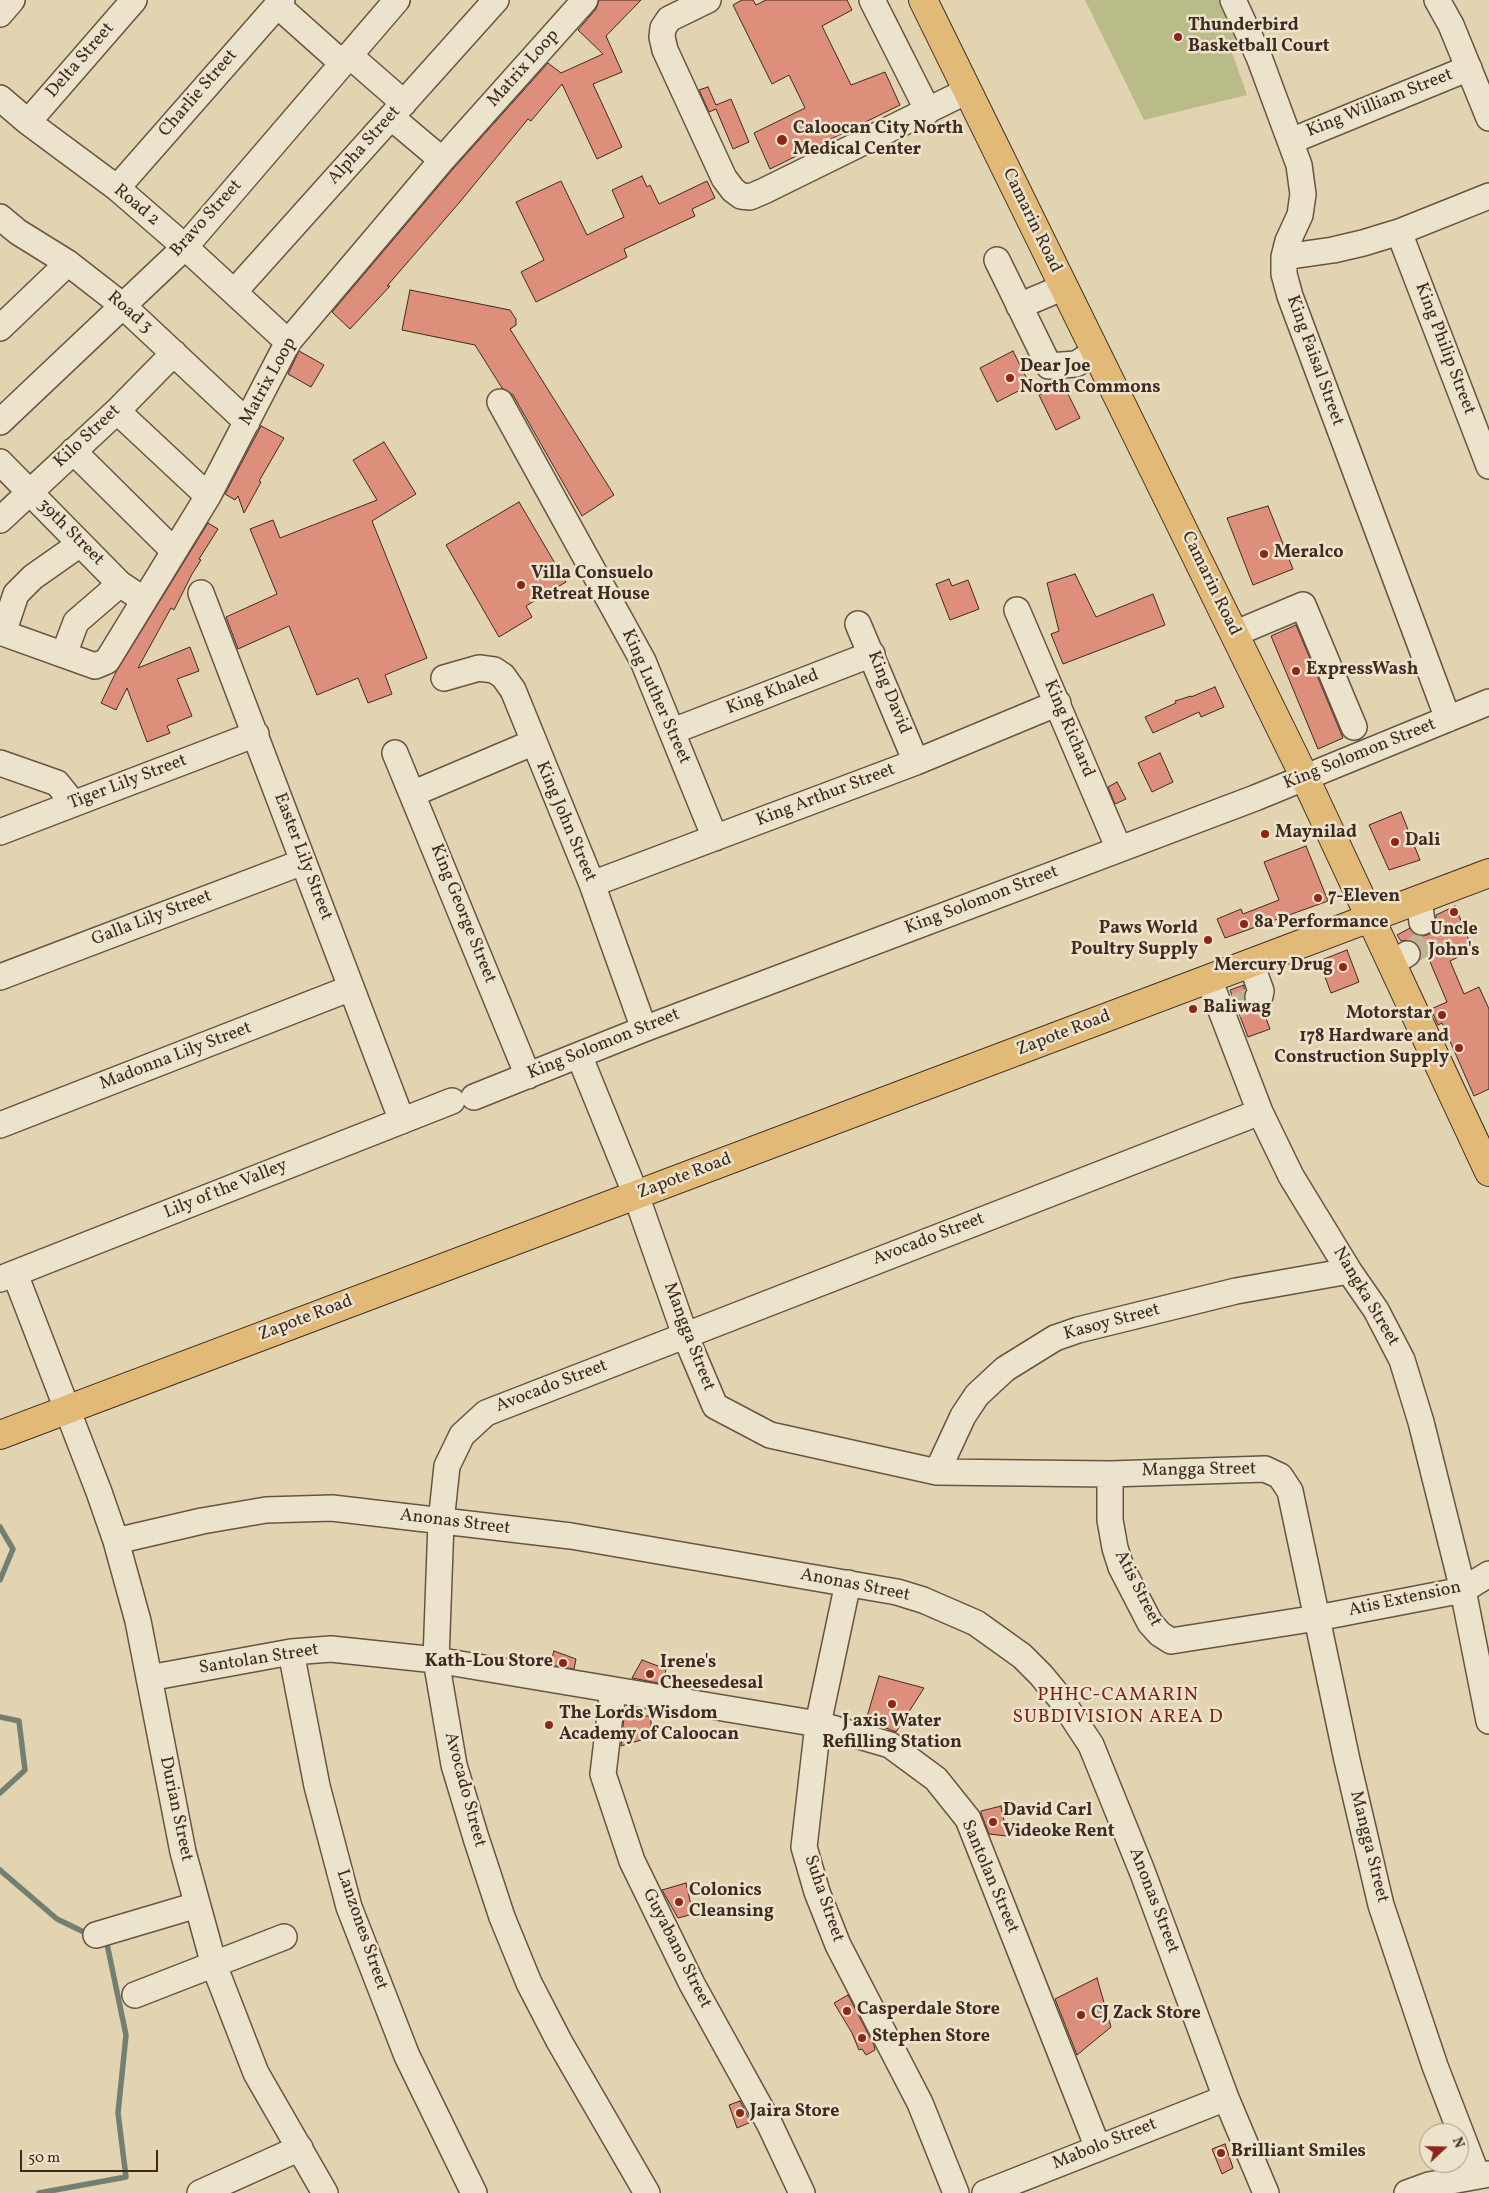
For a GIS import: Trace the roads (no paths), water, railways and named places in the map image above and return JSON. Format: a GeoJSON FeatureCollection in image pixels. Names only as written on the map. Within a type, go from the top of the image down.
{"type":"FeatureCollection","features":[{"type":"Feature","properties":{"kind":"main road","name":"Camarin Road"},"geometry":{"type":"LineString","coordinates":[[923,0],[1305,778],[1371,918],[1399,959],[1489,1172]]}},
{"type":"Feature","properties":{"kind":"main road","name":"Zapote Road"},"geometry":{"type":"LineString","coordinates":[[0,1435],[1251,962],[1371,918],[1421,911],[1489,873]]}},
{"type":"Feature","properties":{"kind":"street","name":"Delta Street"},"geometry":{"type":"LineString","coordinates":[[28,122],[134,0]]}},
{"type":"Feature","properties":{"kind":"street","name":"Bravo Street"},"geometry":{"type":"LineString","coordinates":[[0,422],[122,304],[185,247],[397,0]]}},
{"type":"Feature","properties":{"kind":"street","name":"Alpha Street"},"geometry":{"type":"LineString","coordinates":[[234,292],[496,0]]}},
{"type":"Feature","properties":{"kind":"street","name":"Matrix Loop"},"geometry":{"type":"LineString","coordinates":[[2,632],[95,666],[107,661],[208,496],[288,342],[442,160],[585,0]]}},
{"type":"Feature","properties":{"kind":"street"},"geometry":{"type":"LineString","coordinates":[[708,0],[669,19],[663,28],[662,37],[665,50],[724,178],[733,190],[741,196],[750,197],[764,191],[967,91]]}},
{"type":"Feature","properties":{"kind":"street"},"geometry":{"type":"LineString","coordinates":[[872,0],[928,111]]}},
{"type":"Feature","properties":{"kind":"street","name":"King Faisal Street"},"geometry":{"type":"LineString","coordinates":[[1232,0],[1259,58],[1299,165],[1303,194],[1300,215],[1288,242],[1284,257],[1284,274],[1292,304],[1448,719]]}},
{"type":"Feature","properties":{"kind":"street"},"geometry":{"type":"LineString","coordinates":[[1437,0],[1451,25],[1489,118]]}},
{"type":"Feature","properties":{"kind":"street"},"geometry":{"type":"LineString","coordinates":[[279,2],[345,59],[397,110],[442,160]]}},
{"type":"Feature","properties":{"kind":"street","name":"Charlie Street"},"geometry":{"type":"LineString","coordinates":[[117,188],[279,2]]}},
{"type":"Feature","properties":{"kind":"street","name":"King William Street"},"geometry":{"type":"LineString","coordinates":[[1291,141],[1469,68]]}},
{"type":"Feature","properties":{"kind":"street","name":"Road 2"},"geometry":{"type":"LineString","coordinates":[[0,98],[28,122],[117,188],[185,247],[288,342]]}},
{"type":"Feature","properties":{"kind":"street"},"geometry":{"type":"LineString","coordinates":[[1284,257],[1333,250],[1399,232],[1489,196]]}},
{"type":"Feature","properties":{"kind":"street","name":"Road 3"},"geometry":{"type":"LineString","coordinates":[[0,217],[18,232],[68,263],[122,304],[247,422]]}},
{"type":"Feature","properties":{"kind":"street","name":"King Philip Street"},"geometry":{"type":"LineString","coordinates":[[1399,232],[1489,466]]}},
{"type":"Feature","properties":{"kind":"street"},"geometry":{"type":"LineString","coordinates":[[997,260],[1049,366],[1076,364],[1096,352]]}},
{"type":"Feature","properties":{"kind":"street"},"geometry":{"type":"LineString","coordinates":[[0,328],[68,263]]}},
{"type":"Feature","properties":{"kind":"street"},"geometry":{"type":"LineString","coordinates":[[1020,306],[1064,288]]}},
{"type":"Feature","properties":{"kind":"street","name":"Kilo Street"},"geometry":{"type":"LineString","coordinates":[[0,520],[117,411],[174,353]]}},
{"type":"Feature","properties":{"kind":"street","name":"King Luther Street"},"geometry":{"type":"LineString","coordinates":[[500,402],[643,661],[715,838]]}},
{"type":"Feature","properties":{"kind":"street"},"geometry":{"type":"LineString","coordinates":[[117,411],[208,496]]}},
{"type":"Feature","properties":{"kind":"street"},"geometry":{"type":"LineString","coordinates":[[73,451],[174,550]]}},
{"type":"Feature","properties":{"kind":"street","name":"39th Street"},"geometry":{"type":"LineString","coordinates":[[0,462],[120,584],[144,600]]}},
{"type":"Feature","properties":{"kind":"street"},"geometry":{"type":"LineString","coordinates":[[2,632],[16,594],[33,577],[80,544]]}},
{"type":"Feature","properties":{"kind":"street"},"geometry":{"type":"LineString","coordinates":[[64,654],[76,622],[120,584]]}},
{"type":"Feature","properties":{"kind":"street","name":"Easter Lily Street"},"geometry":{"type":"LineString","coordinates":[[202,593],[402,1121]]}},
{"type":"Feature","properties":{"kind":"street"},"geometry":{"type":"LineString","coordinates":[[1234,634],[1303,605],[1354,727]]}},
{"type":"Feature","properties":{"kind":"street","name":"King Richard"},"geometry":{"type":"LineString","coordinates":[[1017,610],[1119,849]]}},
{"type":"Feature","properties":{"kind":"street","name":"King David"},"geometry":{"type":"LineString","coordinates":[[858,624],[916,762]]}},
{"type":"Feature","properties":{"kind":"street","name":"King Khaled"},"geometry":{"type":"LineString","coordinates":[[673,731],[872,654]]}},
{"type":"Feature","properties":{"kind":"street","name":"King John Street"},"geometry":{"type":"LineString","coordinates":[[444,678],[479,668],[494,670],[503,676],[512,690],[592,884],[644,1029]]}},
{"type":"Feature","properties":{"kind":"street","name":"King Solomon Street"},"geometry":{"type":"LineString","coordinates":[[463,1099],[528,1076],[644,1029],[1305,778],[1489,702]]}},
{"type":"Feature","properties":{"kind":"street","name":"King Arthur Street"},"geometry":{"type":"LineString","coordinates":[[592,884],[916,762],[1058,703]]}},
{"type":"Feature","properties":{"kind":"street","name":"Tiger Lily Street"},"geometry":{"type":"LineString","coordinates":[[0,832],[256,734]]}},
{"type":"Feature","properties":{"kind":"street"},"geometry":{"type":"LineString","coordinates":[[412,794],[532,742]]}},
{"type":"Feature","properties":{"kind":"street","name":"King George Street"},"geometry":{"type":"LineString","coordinates":[[395,753],[528,1076]]}},
{"type":"Feature","properties":{"kind":"street"},"geometry":{"type":"LineString","coordinates":[[0,763],[57,783],[73,803]]}},
{"type":"Feature","properties":{"kind":"street","name":"Galla Lily Street"},"geometry":{"type":"LineString","coordinates":[[0,977],[303,862]]}},
{"type":"Feature","properties":{"kind":"street"},"geometry":{"type":"LineString","coordinates":[[1238,1005],[1261,994],[1251,962]]}},
{"type":"Feature","properties":{"kind":"street","name":"Nangka Street"},"geometry":{"type":"LineString","coordinates":[[1208,979],[1238,1005],[1260,1112],[1291,1176],[1349,1271],[1380,1316],[1402,1360],[1421,1422],[1463,1590],[1489,1721]]}},
{"type":"Feature","properties":{"kind":"street","name":"Madonna Lily Street"},"geometry":{"type":"LineString","coordinates":[[0,1126],[351,988]]}},
{"type":"Feature","properties":{"kind":"street","name":"Mangga Street"},"geometry":{"type":"LineString","coordinates":[[579,1055],[636,1195],[685,1335],[715,1406],[770,1435],[937,1472],[1110,1474],[1265,1469],[1280,1476],[1290,1491],[1347,1760],[1381,1905],[1435,2066],[1483,2175]]}},
{"type":"Feature","properties":{"kind":"street","name":"Lily of the Valley"},"geometry":{"type":"LineString","coordinates":[[7,1276],[402,1121],[463,1099]]}},
{"type":"Feature","properties":{"kind":"street","name":"Avocado Street"},"geometry":{"type":"LineString","coordinates":[[647,2193],[555,2033],[529,1983],[506,1925],[476,1838],[454,1765],[436,1660],[441,1522],[447,1466],[462,1435],[486,1413],[1260,1112]]}},
{"type":"Feature","properties":{"kind":"street","name":"Kasoy Street"},"geometry":{"type":"LineString","coordinates":[[937,1472],[963,1416],[978,1394],[1005,1370],[1055,1338],[1078,1330],[1236,1291],[1349,1271]]}},
{"type":"Feature","properties":{"kind":"street","name":"Durian Street"},"geometry":{"type":"LineString","coordinates":[[7,1276],[67,1410],[116,1541],[138,1621],[183,1852],[214,1965],[256,2073],[325,2193]]}},
{"type":"Feature","properties":{"kind":"street","name":"Atis Street"},"geometry":{"type":"LineString","coordinates":[[1110,1474],[1110,1520],[1115,1548],[1121,1567],[1150,1623],[1160,1634],[1172,1641],[1317,1618]]}},
{"type":"Feature","properties":{"kind":"street","name":"Anonas Street"},"geometry":{"type":"LineString","coordinates":[[116,1541],[202,1521],[266,1510],[332,1508],[571,1536],[896,1592],[923,1600],[976,1623],[1022,1656],[1060,1698],[1091,1745],[1105,1776],[1226,2098],[1266,2193]]}},
{"type":"Feature","properties":{"kind":"street","name":"Atis Extension"},"geometry":{"type":"LineString","coordinates":[[1317,1618],[1463,1590],[1489,1574]]}},
{"type":"Feature","properties":{"kind":"street","name":"Suha Street"},"geometry":{"type":"LineString","coordinates":[[848,1584],[818,1724],[804,1847],[817,1892],[838,1945],[920,2103],[956,2193]]}},
{"type":"Feature","properties":{"kind":"street","name":"Santolan Street"},"geometry":{"type":"LineString","coordinates":[[148,1678],[292,1652],[331,1649],[436,1660],[818,1724],[890,1745],[936,1780],[968,1819],[1098,2148]]}},
{"type":"Feature","properties":{"kind":"street","name":"Lanzones Street"},"geometry":{"type":"LineString","coordinates":[[292,1652],[317,1786],[349,1907],[407,2056],[474,2193]]}},
{"type":"Feature","properties":{"kind":"street","name":"Guyabano Street"},"geometry":{"type":"LineString","coordinates":[[613,1690],[603,1774],[632,1861],[692,1984],[770,2125],[802,2193]]}},
{"type":"Feature","properties":{"kind":"street"},"geometry":{"type":"LineString","coordinates":[[96,1935],[196,1905]]}},
{"type":"Feature","properties":{"kind":"street"},"geometry":{"type":"LineString","coordinates":[[135,1995],[284,1937]]}},
{"type":"Feature","properties":{"kind":"street","name":"Mabolo Street"},"geometry":{"type":"LineString","coordinates":[[985,2193],[1226,2098]]}},
{"type":"Feature","properties":{"kind":"street"},"geometry":{"type":"LineString","coordinates":[[200,2193],[300,2148]]}},
{"type":"Feature","properties":{"kind":"street"},"geometry":{"type":"LineString","coordinates":[[1407,2193],[1429,2185],[1483,2175]]}},
{"type":"Feature","properties":{"kind":"waterway"},"geometry":{"type":"LineString","coordinates":[[0,1527],[13,1549],[0,1580]]}},
{"type":"Feature","properties":{"kind":"waterway"},"geometry":{"type":"LineString","coordinates":[[0,1717],[19,1721],[25,1770],[0,1793]]}},
{"type":"Feature","properties":{"kind":"waterway"},"geometry":{"type":"LineString","coordinates":[[0,1870],[57,1919],[90,1935]]}},
{"type":"Feature","properties":{"kind":"waterway"},"geometry":{"type":"LineString","coordinates":[[39,2193],[126,2177],[118,2113],[126,2035],[107,1944],[103,1942]]}},
{"type":"Feature","properties":{"kind":"tunnel"},"geometry":{"type":"LineString","coordinates":[[1407,954],[1426,942],[1427,935],[1422,922]]}},
{"type":"Feature","properties":{"kind":"tunnel"},"geometry":{"type":"LineString","coordinates":[[1236,1006],[1258,997]]}},
{"type":"Feature","properties":{"kind":"place","name":"Thunderbird Basketball Court"},"geometry":{"type":"Point","coordinates":[1178,37]}},
{"type":"Feature","properties":{"kind":"place","name":"Caloocan City North Medical Center"},"geometry":{"type":"Point","coordinates":[782,140]}},
{"type":"Feature","properties":{"kind":"place","name":"Dear Joe North Commons"},"geometry":{"type":"Point","coordinates":[1010,378]}},
{"type":"Feature","properties":{"kind":"place","name":"Meralco"},"geometry":{"type":"Point","coordinates":[1264,554]}},
{"type":"Feature","properties":{"kind":"place","name":"Villa Consuelo Retreat House"},"geometry":{"type":"Point","coordinates":[521,585]}},
{"type":"Feature","properties":{"kind":"place","name":"ExpressWash"},"geometry":{"type":"Point","coordinates":[1296,671]}},
{"type":"Feature","properties":{"kind":"place","name":"Maynilad"},"geometry":{"type":"Point","coordinates":[1265,834]}},
{"type":"Feature","properties":{"kind":"place","name":"Dali"},"geometry":{"type":"Point","coordinates":[1395,842]}},
{"type":"Feature","properties":{"kind":"place","name":"7-Eleven"},"geometry":{"type":"Point","coordinates":[1318,898]}},
{"type":"Feature","properties":{"kind":"place","name":"Uncle John's"},"geometry":{"type":"Point","coordinates":[1454,912]}},
{"type":"Feature","properties":{"kind":"place","name":"8a Performance"},"geometry":{"type":"Point","coordinates":[1244,924]}},
{"type":"Feature","properties":{"kind":"place","name":"Paws World Poultry Supply"},"geometry":{"type":"Point","coordinates":[1208,940]}},
{"type":"Feature","properties":{"kind":"place","name":"Mercury Drug"},"geometry":{"type":"Point","coordinates":[1343,967]}},
{"type":"Feature","properties":{"kind":"place","name":"Baliwag"},"geometry":{"type":"Point","coordinates":[1193,1009]}},
{"type":"Feature","properties":{"kind":"place","name":"Motorstar"},"geometry":{"type":"Point","coordinates":[1442,1015]}},
{"type":"Feature","properties":{"kind":"place","name":"178 Hardware and Construction Supply"},"geometry":{"type":"Point","coordinates":[1459,1048]}},
{"type":"Feature","properties":{"kind":"place","name":"Kath-Lou Store"},"geometry":{"type":"Point","coordinates":[563,1663]}},
{"type":"Feature","properties":{"kind":"place","name":"Irene's Cheesedesal"},"geometry":{"type":"Point","coordinates":[650,1674]}},
{"type":"Feature","properties":{"kind":"place","name":"J axis Water Refilling Station"},"geometry":{"type":"Point","coordinates":[892,1704]}},
{"type":"Feature","properties":{"kind":"place","name":"The Lords Wisdom Academy of Caloocan"},"geometry":{"type":"Point","coordinates":[549,1725]}},
{"type":"Feature","properties":{"kind":"place","name":"David Carl Videoke Rent"},"geometry":{"type":"Point","coordinates":[993,1822]}},
{"type":"Feature","properties":{"kind":"place","name":"Colonics Cleansing"},"geometry":{"type":"Point","coordinates":[679,1902]}},
{"type":"Feature","properties":{"kind":"place","name":"Casperdale Store"},"geometry":{"type":"Point","coordinates":[847,2011]}},
{"type":"Feature","properties":{"kind":"place","name":"CJ Zack Store"},"geometry":{"type":"Point","coordinates":[1081,2015]}},
{"type":"Feature","properties":{"kind":"place","name":"Stephen Store"},"geometry":{"type":"Point","coordinates":[862,2038]}},
{"type":"Feature","properties":{"kind":"place","name":"Jaira Store"},"geometry":{"type":"Point","coordinates":[740,2113]}},
{"type":"Feature","properties":{"kind":"place","name":"Brilliant Smiles"},"geometry":{"type":"Point","coordinates":[1221,2153]}},
{"type":"Feature","properties":{"kind":"district","name":"PHHC-CAMARIN SUBDIVISION AREA D"},"geometry":{"type":"Point","coordinates":[1118,1708]}}]}
